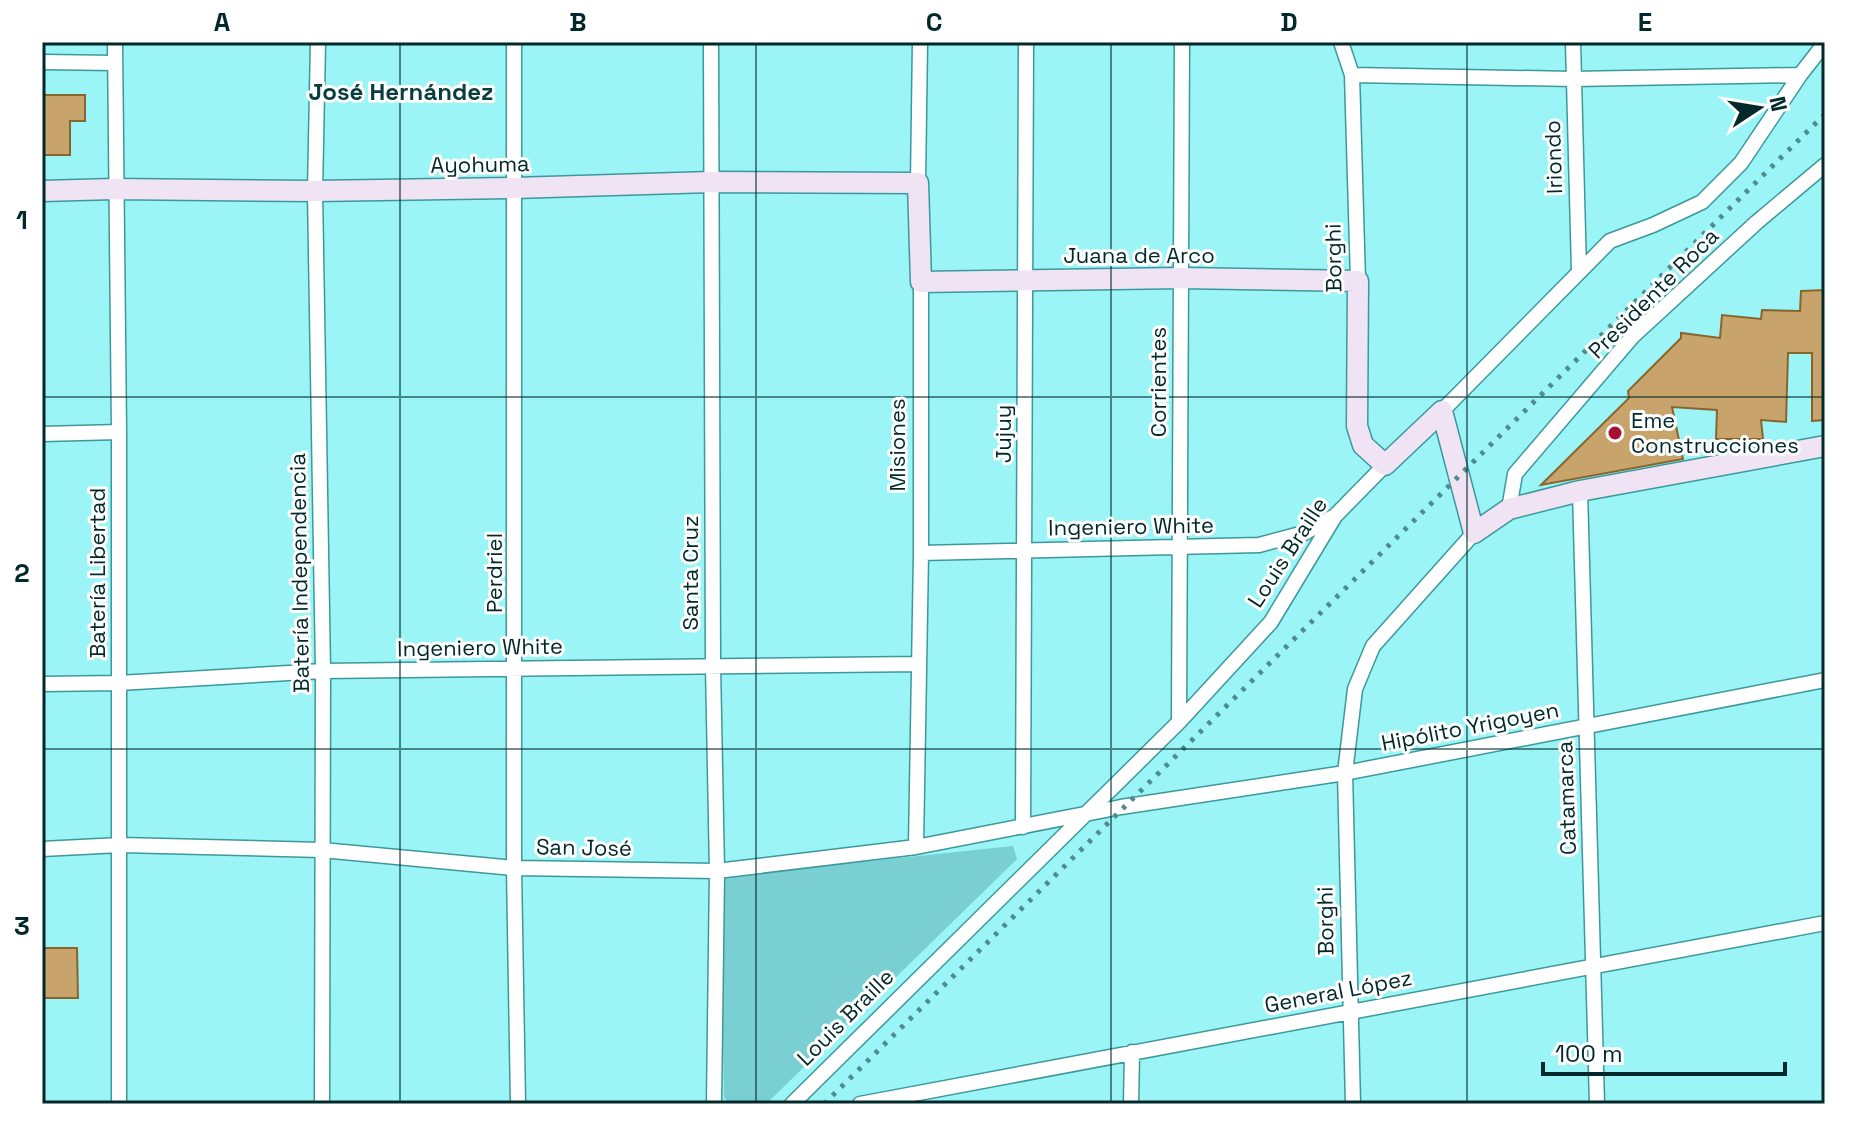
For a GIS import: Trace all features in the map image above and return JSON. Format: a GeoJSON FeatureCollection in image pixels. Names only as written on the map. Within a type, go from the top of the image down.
{"type":"FeatureCollection","features":[{"type":"Feature","properties":{"kind":"street","name":"Batería Libertad"},"geometry":{"type":"LineString","coordinates":[[115,42],[114,189],[119,432],[119,1104]]}},
{"type":"Feature","properties":{"kind":"street","name":"Batería Independencia"},"geometry":{"type":"LineString","coordinates":[[318,42],[315,191],[323,671],[322,1104]]}},
{"type":"Feature","properties":{"kind":"street","name":"Perdriel"},"geometry":{"type":"LineString","coordinates":[[514,42],[514,868],[518,1104]]}},
{"type":"Feature","properties":{"kind":"street","name":"Santa Cruz"},"geometry":{"type":"LineString","coordinates":[[711,42],[713,666],[717,871],[714,1104]]}},
{"type":"Feature","properties":{"kind":"street","name":"Misiones"},"geometry":{"type":"LineString","coordinates":[[916,847],[921,553],[920,42]]}},
{"type":"Feature","properties":{"kind":"street","name":"Jujuy"},"geometry":{"type":"LineString","coordinates":[[1023,827],[1026,42]]}},
{"type":"Feature","properties":{"kind":"street","name":"Corrientes"},"geometry":{"type":"LineString","coordinates":[[1179,722],[1182,42]]}},
{"type":"Feature","properties":{"kind":"street","name":"Borghi"},"geometry":{"type":"LineString","coordinates":[[1341,42],[1352,75],[1358,281],[1357,426],[1363,445],[1385,465]]}},
{"type":"Feature","properties":{"kind":"street","name":"Iriondo"},"geometry":{"type":"LineString","coordinates":[[1573,42],[1579,271]]}},
{"type":"Feature","properties":{"kind":"street","name":"Louis Braille"},"geometry":{"type":"LineString","coordinates":[[792,1104],[1179,722],[1271,622],[1335,516],[1579,271],[1610,241],[1702,202],[1741,163],[1825,43]]}},
{"type":"Feature","properties":{"kind":"street"},"geometry":{"type":"LineString","coordinates":[[42,62],[115,63]]}},
{"type":"Feature","properties":{"kind":"street"},"geometry":{"type":"LineString","coordinates":[[1352,75],[1573,79],[1800,75]]}},
{"type":"Feature","properties":{"kind":"street","name":"Presidente Roca"},"geometry":{"type":"LineString","coordinates":[[1509,509],[1515,474],[1633,336],[1757,222],[1825,165]]}},
{"type":"Feature","properties":{"kind":"street","name":"Ayohuma"},"geometry":{"type":"LineString","coordinates":[[42,191],[315,191],[711,182],[918,183]]}},
{"type":"Feature","properties":{"kind":"street","name":"Juana de Arco"},"geometry":{"type":"LineString","coordinates":[[921,282],[1181,278],[1358,281]]}},
{"type":"Feature","properties":{"kind":"street"},"geometry":{"type":"LineString","coordinates":[[1442,411],[1474,533],[1509,509],[1580,491],[1825,446]]}},
{"type":"Feature","properties":{"kind":"street"},"geometry":{"type":"LineString","coordinates":[[42,434],[119,432]]}},
{"type":"Feature","properties":{"kind":"street","name":"Catamarca"},"geometry":{"type":"LineString","coordinates":[[1580,491],[1597,1104]]}},
{"type":"Feature","properties":{"kind":"street","name":"Ingeniero White"},"geometry":{"type":"LineString","coordinates":[[921,553],[1259,545],[1304,533],[1335,516]]}},
{"type":"Feature","properties":{"kind":"street","name":"Borghi"},"geometry":{"type":"LineString","coordinates":[[1353,1104],[1345,773],[1355,689],[1373,646],[1474,533]]}},
{"type":"Feature","properties":{"kind":"street","name":"Ingeniero White"},"geometry":{"type":"LineString","coordinates":[[42,684],[119,683],[323,671],[919,664]]}},
{"type":"Feature","properties":{"kind":"street","name":"Hipólito Yrigoyen"},"geometry":{"type":"LineString","coordinates":[[1121,807],[1345,773],[1825,680]]}},
{"type":"Feature","properties":{"kind":"street","name":"San José"},"geometry":{"type":"LineString","coordinates":[[42,849],[120,845],[322,850],[514,868],[717,871],[916,847],[1121,807]]}},
{"type":"Feature","properties":{"kind":"street","name":"General López"},"geometry":{"type":"LineString","coordinates":[[860,1104],[1825,923]]}},
{"type":"Feature","properties":{"kind":"street"},"geometry":{"type":"LineString","coordinates":[[1131,1104],[1132,1052]]}},
{"type":"Feature","properties":{"kind":"shaded area"},"geometry":{"type":"Polygon","coordinates":[[[1013,846],[1017,859],[766,1104],[729,1104],[724,1097],[720,877],[1013,846]]]}},
{"type":"Feature","properties":{"kind":"building"},"geometry":{"type":"Polygon","coordinates":[[[42,95],[85,95],[85,121],[70,121],[70,155],[42,155],[42,95]]]}},
{"type":"Feature","properties":{"kind":"building"},"geometry":{"type":"Polygon","coordinates":[[[1825,290],[1825,420],[1812,421],[1812,353],[1788,353],[1786,422],[1761,420],[1763,439],[1716,439],[1717,410],[1672,407],[1683,459],[1541,485],[1629,398],[1628,391],[1681,338],[1681,333],[1720,338],[1722,315],[1761,319],[1762,310],[1800,311],[1801,291],[1825,290]]]}},
{"type":"Feature","properties":{"kind":"building"},"geometry":{"type":"Polygon","coordinates":[[[42,948],[77,948],[78,998],[42,998],[42,948]]]}},
{"type":"Feature","properties":{"kind":"railway"},"geometry":{"type":"LineString","coordinates":[[824,1104],[1825,114]]}},
{"type":"Feature","properties":{"kind":"place","name":"Eme Construcciones"},"geometry":{"type":"Point","coordinates":[1615,433]}},
{"type":"Feature","properties":{"kind":"district","name":"José Hernández"},"geometry":{"type":"Point","coordinates":[401,91]}}]}
